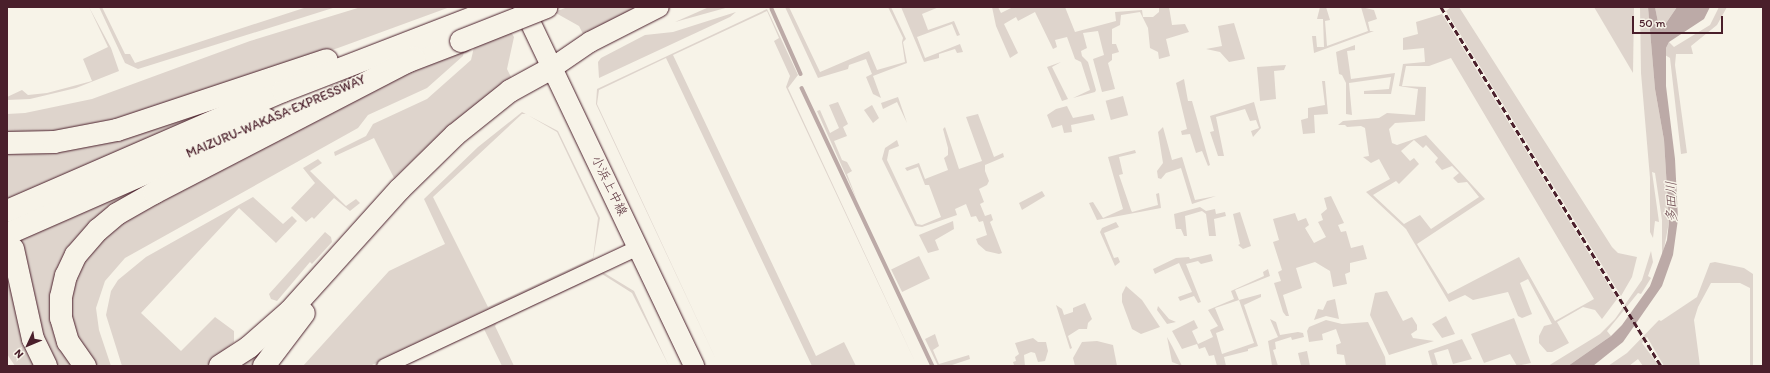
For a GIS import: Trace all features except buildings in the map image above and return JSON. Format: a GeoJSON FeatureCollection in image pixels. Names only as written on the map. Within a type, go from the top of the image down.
{"type":"FeatureCollection","features":[{"type":"Feature","properties":{"kind":"highway"},"geometry":{"type":"LineString","coordinates":[[7,144],[73,140],[136,124],[364,48],[455,27],[474,7]]}},
{"type":"Feature","properties":{"kind":"highway","name":"MAIZURU-WAKASA EXPRESSWAY"},"geometry":{"type":"LineString","coordinates":[[7,211],[284,91],[455,27],[501,7]]}},
{"type":"Feature","properties":{"kind":"highway","name":"MAIZURU-WAKASA EXPRESSWAY"},"geometry":{"type":"LineString","coordinates":[[10,242],[175,159],[414,58],[455,27],[547,7]]}},
{"type":"Feature","properties":{"kind":"highway"},"geometry":{"type":"LineString","coordinates":[[85,366],[68,342],[61,318],[60,297],[66,276],[76,255],[98,230],[117,214],[154,193],[414,58]]}},
{"type":"Feature","properties":{"kind":"highway"},"geometry":{"type":"LineString","coordinates":[[232,366],[250,347],[290,311],[400,188],[436,153],[510,91],[552,68]]}},
{"type":"Feature","properties":{"kind":"highway"},"geometry":{"type":"LineString","coordinates":[[264,366],[290,329],[418,190],[552,68]]}},
{"type":"Feature","properties":{"kind":"highway"},"geometry":{"type":"LineString","coordinates":[[10,242],[33,339],[46,366]]}},
{"type":"Feature","properties":{"kind":"highway"},"geometry":{"type":"LineString","coordinates":[[220,366],[250,347]]}},
{"type":"Feature","properties":{"kind":"main road","name":"小浜上中線"},"geometry":{"type":"LineString","coordinates":[[523,7],[694,366]]}},
{"type":"Feature","properties":{"kind":"main road"},"geometry":{"type":"LineString","coordinates":[[552,68],[590,42],[660,7]]}},
{"type":"Feature","properties":{"kind":"street"},"geometry":{"type":"LineString","coordinates":[[384,366],[638,247]]}},
{"type":"Feature","properties":{"kind":"shaded area"},"geometry":{"type":"Polygon","coordinates":[[[89,7],[111,48],[119,71],[76,88],[30,99],[7,100],[7,97],[22,90],[28,95],[47,93],[92,81],[83,59],[108,47],[89,7]]]}},
{"type":"Feature","properties":{"kind":"shaded area"},"geometry":{"type":"Polygon","coordinates":[[[99,7],[102,7],[125,54],[130,54],[135,63],[307,7],[336,7],[138,69],[125,63],[99,7]]]}},
{"type":"Feature","properties":{"kind":"shaded area"},"geometry":{"type":"Polygon","coordinates":[[[361,7],[450,7],[338,48],[88,129],[7,136],[7,114],[25,113],[92,99],[250,41],[361,7]]]}},
{"type":"Feature","properties":{"kind":"shaded area"},"geometry":{"type":"Polygon","coordinates":[[[568,7],[637,7],[583,34],[579,26],[554,12],[568,7]]]}},
{"type":"Feature","properties":{"kind":"shaded area"},"geometry":{"type":"Polygon","coordinates":[[[709,7],[729,7],[675,22],[709,7]]]}},
{"type":"Feature","properties":{"kind":"shaded area"},"geometry":{"type":"Polygon","coordinates":[[[785,7],[789,7],[820,72],[869,51],[877,70],[905,62],[902,42],[903,38],[888,7],[891,7],[906,39],[903,42],[907,63],[873,76],[881,98],[873,94],[866,77],[872,74],[866,59],[849,65],[848,69],[818,78],[785,7]]]}},
{"type":"Feature","properties":{"kind":"shaded area"},"geometry":{"type":"Polygon","coordinates":[[[901,7],[939,7],[922,14],[928,30],[954,21],[960,35],[957,36],[952,24],[917,37],[925,58],[960,44],[963,52],[957,53],[955,49],[939,54],[939,58],[924,62],[901,7]]]}},
{"type":"Feature","properties":{"kind":"shaded area"},"geometry":{"type":"Polygon","coordinates":[[[992,7],[998,7],[1001,13],[1013,7],[1065,7],[1075,32],[1116,21],[1115,12],[1142,10],[1143,17],[1153,17],[1159,12],[1159,7],[1169,7],[1172,25],[1185,24],[1189,32],[1166,39],[1170,56],[1159,59],[1158,52],[1150,48],[1148,28],[1140,12],[1121,15],[1120,25],[1112,29],[1112,44],[1116,44],[1119,52],[1112,54],[1112,60],[1108,63],[1115,89],[1102,92],[1093,59],[1104,55],[1098,31],[1083,33],[1087,48],[1081,51],[1082,56],[1088,62],[1096,90],[1095,92],[1073,98],[1090,90],[1081,62],[1075,59],[1067,37],[1055,40],[1057,47],[1053,49],[1035,12],[1018,21],[1016,17],[1004,24],[1018,53],[1010,58],[996,26],[992,7]]]}},
{"type":"Feature","properties":{"kind":"shaded area"},"geometry":{"type":"Polygon","coordinates":[[[1320,7],[1326,7],[1330,20],[1325,21],[1327,46],[1368,31],[1361,7],[1374,10],[1377,19],[1368,22],[1370,31],[1374,31],[1314,53],[1312,36],[1316,36],[1317,47],[1324,47],[1323,19],[1317,19],[1320,7]]]}},
{"type":"Feature","properties":{"kind":"shaded area"},"geometry":{"type":"Polygon","coordinates":[[[1451,7],[1459,7],[1612,247],[1618,253],[1637,257],[1632,277],[1621,296],[1446,11],[1451,7]]]}},
{"type":"Feature","properties":{"kind":"shaded area"},"geometry":{"type":"Polygon","coordinates":[[[1594,7],[1634,7],[1633,73],[1594,7]]]}},
{"type":"Feature","properties":{"kind":"shaded area"},"geometry":{"type":"Polygon","coordinates":[[[1640,7],[1648,7],[1655,89],[1664,140],[1669,222],[1662,259],[1662,220],[1655,173],[1652,172],[1659,222],[1655,221],[1653,238],[1650,232],[1650,178],[1641,73],[1640,7]]]}},
{"type":"Feature","properties":{"kind":"shaded area"},"geometry":{"type":"Polygon","coordinates":[[[1655,7],[1677,7],[1662,29],[1659,27],[1655,7]]]}},
{"type":"Feature","properties":{"kind":"shaded area"},"geometry":{"type":"Polygon","coordinates":[[[1719,7],[1727,7],[1717,25],[1691,46],[1693,54],[1676,54],[1675,65],[1687,153],[1681,154],[1670,58],[1665,55],[1666,48],[1669,42],[1674,47],[1710,25],[1719,7]]]}},
{"type":"Feature","properties":{"kind":"shaded area"},"geometry":{"type":"Polygon","coordinates":[[[767,9],[798,75],[788,88],[917,366],[786,87],[790,76],[774,41],[779,38],[767,11],[673,55],[816,356],[844,342],[856,366],[812,366],[666,58],[599,90],[597,104],[719,366],[596,104],[597,89],[767,9]]]}},
{"type":"Feature","properties":{"kind":"shaded area"},"geometry":{"type":"Polygon","coordinates":[[[736,12],[730,17],[599,78],[598,62],[601,58],[645,35],[673,32],[736,12]]]}},
{"type":"Feature","properties":{"kind":"shaded area"},"geometry":{"type":"Polygon","coordinates":[[[1442,14],[1617,299],[1602,319],[1595,310],[1583,307],[1557,322],[1569,343],[1552,352],[1547,352],[1539,343],[1539,336],[1544,326],[1552,324],[1528,279],[1520,283],[1532,314],[1522,318],[1518,316],[1508,292],[1473,300],[1465,295],[1449,302],[1406,229],[1366,192],[1390,179],[1379,159],[1371,163],[1363,157],[1369,156],[1365,128],[1361,126],[1347,127],[1345,125],[1338,125],[1343,121],[1379,118],[1387,113],[1415,115],[1418,89],[1399,86],[1403,64],[1425,62],[1424,48],[1403,50],[1403,38],[1418,34],[1416,22],[1442,14]],[[1451,58],[1429,66],[1406,66],[1402,86],[1426,87],[1425,121],[1395,123],[1389,129],[1392,143],[1397,145],[1426,135],[1485,199],[1417,244],[1448,294],[1519,257],[1555,321],[1594,299],[1451,58]],[[1414,140],[1401,151],[1410,161],[1414,158],[1419,164],[1399,184],[1396,181],[1373,195],[1404,224],[1420,215],[1431,229],[1479,197],[1467,182],[1458,183],[1453,178],[1459,173],[1452,166],[1442,170],[1435,162],[1438,158],[1426,145],[1423,148],[1414,140]]]}},
{"type":"Feature","properties":{"kind":"shaded area"},"geometry":{"type":"Polygon","coordinates":[[[1234,23],[1245,59],[1229,62],[1220,52],[1206,49],[1222,46],[1218,26],[1234,23]]]}},
{"type":"Feature","properties":{"kind":"shaded area"},"geometry":{"type":"Polygon","coordinates":[[[510,30],[514,37],[507,69],[511,77],[442,132],[394,178],[374,138],[335,156],[334,152],[366,136],[373,124],[427,99],[471,60],[475,43],[510,30]]]}},
{"type":"Feature","properties":{"kind":"shaded area"},"geometry":{"type":"Polygon","coordinates":[[[1355,45],[1355,50],[1347,51],[1351,79],[1395,73],[1391,94],[1364,94],[1364,91],[1389,89],[1391,77],[1349,83],[1352,115],[1346,114],[1346,83],[1342,75],[1339,74],[1336,52],[1355,45]]]}},
{"type":"Feature","properties":{"kind":"shaded area"},"geometry":{"type":"Polygon","coordinates":[[[465,46],[463,56],[427,88],[368,115],[358,128],[125,258],[105,281],[96,308],[99,330],[111,366],[95,366],[84,354],[68,312],[78,264],[114,225],[325,112],[465,46]]]}},
{"type":"Feature","properties":{"kind":"shaded area"},"geometry":{"type":"Polygon","coordinates":[[[1061,62],[1052,67],[1068,99],[1062,101],[1047,67],[1061,62]]]}},
{"type":"Feature","properties":{"kind":"shaded area"},"geometry":{"type":"Polygon","coordinates":[[[1286,65],[1284,70],[1274,71],[1276,99],[1260,101],[1257,67],[1286,65]]]}},
{"type":"Feature","properties":{"kind":"shaded area"},"geometry":{"type":"Polygon","coordinates":[[[1184,79],[1188,101],[1192,101],[1210,165],[1208,166],[1202,151],[1196,153],[1190,134],[1182,135],[1181,131],[1187,129],[1176,83],[1184,79]]]}},
{"type":"Feature","properties":{"kind":"shaded area"},"geometry":{"type":"Polygon","coordinates":[[[1322,81],[1325,81],[1328,114],[1314,115],[1315,133],[1303,134],[1301,120],[1308,118],[1308,108],[1325,105],[1322,81]]]}},
{"type":"Feature","properties":{"kind":"shaded area"},"geometry":{"type":"Polygon","coordinates":[[[265,88],[7,201],[7,150],[265,88]]]}},
{"type":"Feature","properties":{"kind":"shaded area"},"geometry":{"type":"Polygon","coordinates":[[[1123,96],[1128,115],[1111,120],[1106,101],[1123,96]]]}},
{"type":"Feature","properties":{"kind":"shaded area"},"geometry":{"type":"Polygon","coordinates":[[[898,97],[907,123],[897,102],[883,109],[881,103],[898,97]]]}},
{"type":"Feature","properties":{"kind":"shaded area"},"geometry":{"type":"Polygon","coordinates":[[[838,102],[848,124],[843,127],[847,136],[834,141],[842,160],[847,162],[852,171],[847,174],[857,200],[817,111],[820,110],[830,133],[839,128],[829,105],[838,102]]]}},
{"type":"Feature","properties":{"kind":"shaded area"},"geometry":{"type":"Polygon","coordinates":[[[1254,102],[1261,128],[1253,137],[1251,131],[1259,128],[1256,120],[1250,121],[1245,109],[1216,117],[1224,156],[1218,156],[1210,132],[1214,131],[1210,116],[1254,102]]]}},
{"type":"Feature","properties":{"kind":"shaded area"},"geometry":{"type":"Polygon","coordinates":[[[872,105],[879,118],[873,123],[864,110],[872,105]]]}},
{"type":"Feature","properties":{"kind":"shaded area"},"geometry":{"type":"Polygon","coordinates":[[[1067,106],[1073,118],[1093,114],[1095,120],[1071,125],[1072,132],[1064,133],[1062,125],[1052,128],[1047,115],[1056,109],[1067,106]]]}},
{"type":"Feature","properties":{"kind":"shaded area"},"geometry":{"type":"Polygon","coordinates":[[[522,112],[526,114],[522,114],[433,197],[488,307],[593,258],[598,218],[557,132],[528,115],[558,131],[600,218],[593,260],[370,366],[303,366],[389,271],[445,244],[424,199],[478,147],[522,112]]]}},
{"type":"Feature","properties":{"kind":"shaded area"},"geometry":{"type":"Polygon","coordinates":[[[978,114],[994,157],[1003,153],[1004,157],[985,165],[985,171],[989,181],[987,185],[979,189],[984,202],[980,204],[985,216],[991,214],[993,220],[990,222],[1002,253],[999,254],[986,251],[978,244],[976,239],[987,235],[983,221],[979,222],[976,216],[971,217],[966,204],[955,209],[957,215],[922,227],[915,226],[882,159],[885,148],[897,140],[899,146],[889,150],[887,160],[917,224],[922,225],[941,217],[929,185],[925,185],[918,167],[907,171],[905,168],[919,163],[925,179],[948,170],[944,158],[948,155],[948,148],[943,129],[945,127],[959,169],[982,161],[966,117],[978,114]]]}},
{"type":"Feature","properties":{"kind":"shaded area"},"geometry":{"type":"Polygon","coordinates":[[[1163,127],[1172,160],[1182,157],[1195,200],[1216,196],[1192,204],[1181,168],[1166,173],[1161,179],[1158,178],[1157,171],[1163,163],[1158,132],[1163,127]]]}},
{"type":"Feature","properties":{"kind":"shaded area"},"geometry":{"type":"Polygon","coordinates":[[[1135,150],[1136,153],[1119,157],[1123,174],[1119,175],[1131,210],[1132,212],[1158,205],[1156,194],[1159,193],[1161,208],[1097,220],[1089,203],[1093,202],[1103,218],[1123,209],[1108,157],[1135,150]]]}},
{"type":"Feature","properties":{"kind":"shaded area"},"geometry":{"type":"Polygon","coordinates":[[[318,159],[322,163],[310,171],[346,206],[356,199],[360,203],[350,211],[334,198],[314,219],[312,217],[306,222],[291,208],[315,183],[303,168],[318,159]]]}},
{"type":"Feature","properties":{"kind":"shaded area"},"geometry":{"type":"Polygon","coordinates":[[[184,165],[66,257],[75,366],[54,366],[7,243],[184,165]]]}},
{"type":"Feature","properties":{"kind":"shaded area"},"geometry":{"type":"Polygon","coordinates":[[[1042,191],[1045,196],[1022,210],[1019,203],[1042,191]]]}},
{"type":"Feature","properties":{"kind":"shaded area"},"geometry":{"type":"Polygon","coordinates":[[[1331,196],[1344,223],[1338,225],[1341,232],[1346,231],[1351,248],[1363,245],[1367,259],[1350,263],[1350,272],[1345,274],[1347,284],[1333,287],[1330,271],[1315,262],[1296,268],[1302,288],[1283,295],[1289,316],[1286,316],[1283,312],[1274,283],[1281,281],[1278,272],[1282,270],[1273,242],[1279,240],[1273,219],[1295,213],[1298,221],[1306,218],[1309,225],[1305,228],[1314,243],[1326,237],[1318,222],[1323,220],[1321,214],[1327,209],[1324,198],[1331,196]]]}},
{"type":"Feature","properties":{"kind":"shaded area"},"geometry":{"type":"Polygon","coordinates":[[[253,197],[283,224],[292,216],[297,221],[276,243],[239,208],[141,313],[181,351],[215,317],[234,331],[234,342],[206,366],[122,366],[106,315],[111,291],[118,280],[146,257],[253,197]]]}},
{"type":"Feature","properties":{"kind":"shaded area"},"geometry":{"type":"Polygon","coordinates":[[[1200,207],[1206,211],[1215,209],[1216,214],[1225,212],[1226,216],[1214,219],[1216,236],[1209,236],[1206,214],[1202,211],[1185,216],[1187,236],[1184,236],[1181,229],[1176,229],[1174,214],[1200,207]]]}},
{"type":"Feature","properties":{"kind":"shaded area"},"geometry":{"type":"Polygon","coordinates":[[[1240,212],[1251,246],[1243,249],[1238,245],[1240,244],[1233,214],[1240,212]]]}},
{"type":"Feature","properties":{"kind":"shaded area"},"geometry":{"type":"Polygon","coordinates":[[[953,221],[954,229],[935,240],[939,250],[928,253],[919,235],[953,221]]]}},
{"type":"Feature","properties":{"kind":"shaded area"},"geometry":{"type":"Polygon","coordinates":[[[1116,222],[1119,227],[1104,233],[1114,258],[1118,257],[1120,262],[1115,266],[1100,232],[1102,228],[1116,222]]]}},
{"type":"Feature","properties":{"kind":"shaded area"},"geometry":{"type":"Polygon","coordinates":[[[325,232],[331,237],[332,242],[312,264],[310,262],[277,301],[271,299],[269,294],[325,232]]]}},
{"type":"Feature","properties":{"kind":"shaded area"},"geometry":{"type":"Polygon","coordinates":[[[1651,251],[1653,262],[1648,276],[1651,278],[1641,294],[1638,293],[1607,331],[1611,336],[1568,366],[1548,366],[1600,334],[1615,319],[1642,280],[1651,251]]]}},
{"type":"Feature","properties":{"kind":"shaded area"},"geometry":{"type":"Polygon","coordinates":[[[1211,254],[1213,261],[1201,264],[1198,261],[1186,264],[1201,302],[1198,303],[1194,296],[1180,301],[1178,297],[1192,292],[1179,263],[1155,274],[1153,269],[1176,258],[1189,257],[1190,259],[1211,254]]]}},
{"type":"Feature","properties":{"kind":"shaded area"},"geometry":{"type":"Polygon","coordinates":[[[7,256],[39,366],[15,366],[7,354],[7,256]]]}},
{"type":"Feature","properties":{"kind":"shaded area"},"geometry":{"type":"Polygon","coordinates":[[[919,256],[930,278],[902,292],[891,270],[919,256]]]}},
{"type":"Feature","properties":{"kind":"shaded area"},"geometry":{"type":"Polygon","coordinates":[[[1715,262],[1744,268],[1753,274],[1753,366],[1750,366],[1750,288],[1740,283],[1711,283],[1698,307],[1694,320],[1700,366],[1664,366],[1647,337],[1642,343],[1659,366],[1643,366],[1638,359],[1629,366],[1608,366],[1627,353],[1659,320],[1661,321],[1697,297],[1710,263],[1715,262]]]}},
{"type":"Feature","properties":{"kind":"shaded area"},"geometry":{"type":"Polygon","coordinates":[[[1268,269],[1270,276],[1235,290],[1239,300],[1261,294],[1261,297],[1244,305],[1258,346],[1248,349],[1248,351],[1224,357],[1226,366],[1217,366],[1214,355],[1209,356],[1205,347],[1199,349],[1197,344],[1182,349],[1172,331],[1194,320],[1198,328],[1192,331],[1198,344],[1213,337],[1210,330],[1218,326],[1208,310],[1234,299],[1231,291],[1264,276],[1263,272],[1268,269]],[[1239,300],[1215,308],[1224,330],[1216,333],[1222,354],[1254,343],[1239,300]]]}},
{"type":"Feature","properties":{"kind":"shaded area"},"geometry":{"type":"Polygon","coordinates":[[[601,271],[634,291],[669,366],[632,293],[602,274],[497,323],[495,326],[514,366],[502,366],[484,329],[405,366],[399,366],[601,271]]]}},
{"type":"Feature","properties":{"kind":"shaded area"},"geometry":{"type":"Polygon","coordinates":[[[1126,286],[1142,300],[1160,327],[1141,334],[1132,329],[1122,302],[1122,294],[1126,286]]]}},
{"type":"Feature","properties":{"kind":"shaded area"},"geometry":{"type":"Polygon","coordinates":[[[1387,291],[1403,321],[1412,317],[1417,325],[1417,330],[1411,334],[1413,338],[1434,341],[1389,355],[1370,315],[1375,293],[1387,291]]]}},
{"type":"Feature","properties":{"kind":"shaded area"},"geometry":{"type":"Polygon","coordinates":[[[1335,299],[1339,319],[1326,316],[1314,320],[1318,309],[1323,310],[1327,301],[1335,299]]]}},
{"type":"Feature","properties":{"kind":"shaded area"},"geometry":{"type":"Polygon","coordinates":[[[1085,303],[1092,319],[1088,323],[1087,329],[1079,329],[1068,336],[1072,348],[1070,349],[1056,305],[1062,309],[1064,315],[1073,312],[1073,308],[1085,303]]]}},
{"type":"Feature","properties":{"kind":"shaded area"},"geometry":{"type":"Polygon","coordinates":[[[1158,306],[1169,319],[1176,322],[1167,324],[1157,310],[1158,306]]]}},
{"type":"Feature","properties":{"kind":"shaded area"},"geometry":{"type":"Polygon","coordinates":[[[1446,316],[1455,334],[1442,338],[1432,324],[1446,316]]]}},
{"type":"Feature","properties":{"kind":"shaded area"},"geometry":{"type":"Polygon","coordinates":[[[1514,318],[1531,363],[1517,366],[1510,354],[1484,363],[1471,334],[1514,318]]]}},
{"type":"Feature","properties":{"kind":"shaded area"},"geometry":{"type":"Polygon","coordinates":[[[1270,319],[1276,322],[1280,335],[1298,332],[1303,333],[1304,337],[1292,340],[1291,337],[1275,342],[1276,349],[1273,350],[1278,366],[1272,366],[1268,341],[1278,337],[1270,319]]]}},
{"type":"Feature","properties":{"kind":"shaded area"},"geometry":{"type":"Polygon","coordinates":[[[1326,320],[1342,324],[1368,322],[1385,357],[1386,366],[1346,366],[1344,355],[1337,354],[1336,345],[1341,343],[1336,329],[1322,334],[1323,340],[1309,342],[1307,331],[1309,327],[1326,320]]]}},
{"type":"Feature","properties":{"kind":"shaded area"},"geometry":{"type":"Polygon","coordinates":[[[935,334],[939,346],[933,350],[939,364],[969,355],[970,359],[949,366],[938,366],[925,339],[935,334]]]}},
{"type":"Feature","properties":{"kind":"shaded area"},"geometry":{"type":"Polygon","coordinates":[[[1167,337],[1172,346],[1182,366],[1172,362],[1167,337]]]}},
{"type":"Feature","properties":{"kind":"shaded area"},"geometry":{"type":"Polygon","coordinates":[[[1033,338],[1038,342],[1046,342],[1048,351],[1045,361],[1038,362],[1035,353],[1031,352],[1024,355],[1025,366],[1010,366],[1014,365],[1013,362],[1016,361],[1015,357],[1019,354],[1015,343],[1033,338]]]}},
{"type":"Feature","properties":{"kind":"shaded area"},"geometry":{"type":"Polygon","coordinates":[[[1462,339],[1472,359],[1453,364],[1448,349],[1434,353],[1438,366],[1432,365],[1428,351],[1462,339]]]}},
{"type":"Feature","properties":{"kind":"shaded area"},"geometry":{"type":"Polygon","coordinates":[[[1097,341],[1113,345],[1117,366],[1075,366],[1073,358],[1082,342],[1097,341]]]}},
{"type":"Feature","properties":{"kind":"shaded area"},"geometry":{"type":"Polygon","coordinates":[[[263,349],[255,366],[242,366],[249,359],[263,349]]]}},
{"type":"Feature","properties":{"kind":"shaded area"},"geometry":{"type":"Polygon","coordinates":[[[1307,351],[1310,366],[1301,366],[1298,353],[1307,351]]]}},
{"type":"Feature","properties":{"kind":"water","name":"多田川"},"geometry":{"type":"Polygon","coordinates":[[[1648,7],[1655,7],[1659,27],[1662,29],[1677,7],[1710,7],[1704,19],[1669,42],[1666,48],[1666,86],[1675,159],[1678,219],[1673,255],[1662,286],[1623,342],[1593,366],[1568,366],[1611,336],[1622,325],[1650,286],[1667,240],[1669,222],[1664,140],[1655,89],[1648,7]]]}},
{"type":"Feature","properties":{"kind":"waterway"},"geometry":{"type":"LineString","coordinates":[[772,9],[801,74]]}},
{"type":"Feature","properties":{"kind":"waterway"},"geometry":{"type":"LineString","coordinates":[[802,88],[933,366]]}},
{"type":"Feature","properties":{"kind":"railway"},"geometry":{"type":"LineString","coordinates":[[1441,7],[1661,366]]}}]}
